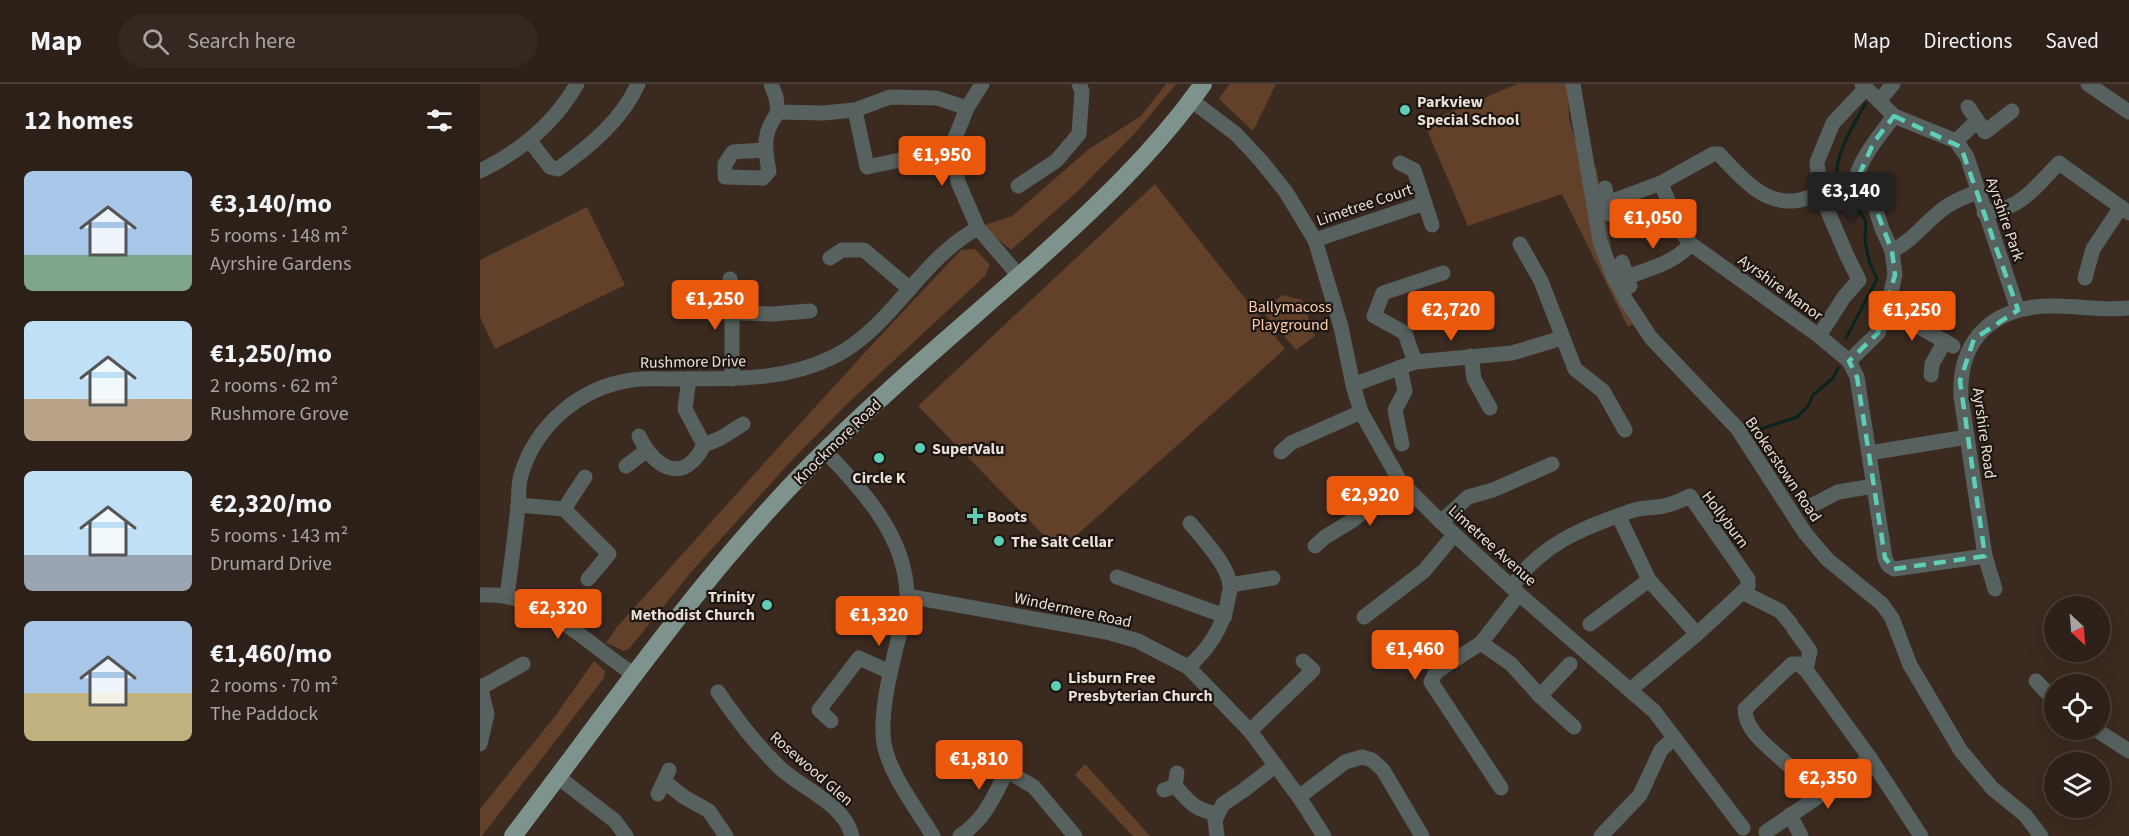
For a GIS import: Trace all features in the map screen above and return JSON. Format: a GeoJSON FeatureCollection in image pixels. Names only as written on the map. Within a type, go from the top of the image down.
{"type":"FeatureCollection","features":[{"type":"Feature","properties":{"kind":"main road","name":"Knockmore Road"},"geometry":{"type":"LineString","coordinates":[[513,836],[705,584],[745,536],[825,451],[919,363],[1111,192],[1161,138],[1203,84]]}},
{"type":"Feature","properties":{"kind":"street"},"geometry":{"type":"LineString","coordinates":[[480,171],[530,141],[566,102],[577,84]]}},
{"type":"Feature","properties":{"kind":"street"},"geometry":{"type":"LineString","coordinates":[[530,141],[550,167],[558,169],[592,144],[626,106],[638,84]]}},
{"type":"Feature","properties":{"kind":"street"},"geometry":{"type":"LineString","coordinates":[[764,150],[768,126],[778,112],[771,84]]}},
{"type":"Feature","properties":{"kind":"street"},"geometry":{"type":"LineString","coordinates":[[982,84],[967,108],[953,143],[958,182],[978,228],[1019,276]]}},
{"type":"Feature","properties":{"kind":"street"},"geometry":{"type":"LineString","coordinates":[[1018,186],[1056,161],[1079,134],[1082,92],[1079,84]]}},
{"type":"Feature","properties":{"kind":"street","name":"Brokerstown Road"},"geometry":{"type":"LineString","coordinates":[[1573,84],[1600,241],[1613,276],[1626,300],[1652,338],[1737,428],[1805,533],[1827,559],[1882,604],[1892,618],[1910,665],[1961,751],[1993,789],[2025,815],[2041,836]]}},
{"type":"Feature","properties":{"kind":"street"},"geometry":{"type":"LineString","coordinates":[[1879,100],[1893,84]]}},
{"type":"Feature","properties":{"kind":"street"},"geometry":{"type":"LineString","coordinates":[[2088,84],[2129,112]]}},
{"type":"Feature","properties":{"kind":"street"},"geometry":{"type":"LineString","coordinates":[[1819,336],[1844,297],[1860,280],[1820,193],[1817,162],[1833,123],[1864,86],[1894,116],[1956,141],[1977,121]]}},
{"type":"Feature","properties":{"kind":"street"},"geometry":{"type":"LineString","coordinates":[[778,112],[823,113],[855,110],[888,91],[937,98],[967,108]]}},
{"type":"Feature","properties":{"kind":"street","name":"Limetree Avenue"},"geometry":{"type":"LineString","coordinates":[[1191,100],[1236,134],[1262,162],[1286,192],[1315,240],[1341,327],[1361,412],[1400,481],[1454,535],[1654,711],[1741,832]]}},
{"type":"Feature","properties":{"kind":"street"},"geometry":{"type":"LineString","coordinates":[[1968,107],[1985,132],[2012,111]]}},
{"type":"Feature","properties":{"kind":"street"},"geometry":{"type":"LineString","coordinates":[[855,110],[867,167],[900,160]]}},
{"type":"Feature","properties":{"kind":"street"},"geometry":{"type":"LineString","coordinates":[[1894,116],[1874,142],[1856,176],[1855,184],[1874,204],[1892,251],[1895,275],[1887,309],[1878,333],[1849,361],[1857,377],[1885,558],[1888,565],[1894,569],[1985,556]]}},
{"type":"Feature","properties":{"kind":"street","name":"Ayrshire Park"},"geometry":{"type":"LineString","coordinates":[[1956,141],[1967,158],[2018,310]]}},
{"type":"Feature","properties":{"kind":"street"},"geometry":{"type":"LineString","coordinates":[[1607,202],[1661,183],[1713,154],[1719,154],[1763,195],[1779,201],[1794,201],[1820,193]]}},
{"type":"Feature","properties":{"kind":"street","name":"Limetree Court"},"geometry":{"type":"LineString","coordinates":[[1401,163],[1414,170],[1432,225]]}},
{"type":"Feature","properties":{"kind":"street"},"geometry":{"type":"LineString","coordinates":[[1984,213],[2009,206],[2020,199],[2059,163],[2125,210],[2093,249],[2086,278]]}},
{"type":"Feature","properties":{"kind":"street","name":"Ayrshire Manor"},"geometry":{"type":"LineString","coordinates":[[1661,183],[1679,229],[1691,244],[1819,336],[1849,361]]}},
{"type":"Feature","properties":{"kind":"street"},"geometry":{"type":"LineString","coordinates":[[1892,251],[1908,242],[1946,206],[1977,192]]}},
{"type":"Feature","properties":{"kind":"street","name":"Limetree Court"},"geometry":{"type":"LineString","coordinates":[[1315,240],[1425,203]]}},
{"type":"Feature","properties":{"kind":"street","name":"Rushmore Drive"},"geometry":{"type":"LineString","coordinates":[[507,596],[520,478],[528,454],[549,422],[570,404],[600,388],[632,380],[732,379],[792,373],[833,357],[878,325],[959,238],[978,228]]}},
{"type":"Feature","properties":{"kind":"street"},"geometry":{"type":"LineString","coordinates":[[1520,244],[1541,281],[1575,369],[1603,391],[1625,430]]}},
{"type":"Feature","properties":{"kind":"street"},"geometry":{"type":"LineString","coordinates":[[1627,276],[1664,264],[1681,255],[1691,244]]}},
{"type":"Feature","properties":{"kind":"street"},"geometry":{"type":"LineString","coordinates":[[830,258],[842,250],[864,250],[910,289]]}},
{"type":"Feature","properties":{"kind":"street"},"geometry":{"type":"LineString","coordinates":[[1402,444],[1395,410],[1405,392],[1407,365],[1405,333],[1374,316],[1383,294],[1443,273]]}},
{"type":"Feature","properties":{"kind":"street"},"geometry":{"type":"LineString","coordinates":[[730,279],[732,379]]}},
{"type":"Feature","properties":{"kind":"street","name":"Ayrshire Road"},"geometry":{"type":"LineString","coordinates":[[1995,589],[1985,556],[1960,381],[1966,354],[1974,339],[1985,328],[2001,317],[2018,310],[2055,306],[2129,308]]}},
{"type":"Feature","properties":{"kind":"street"},"geometry":{"type":"LineString","coordinates":[[1887,309],[1949,343],[1932,364],[1931,375]]}},
{"type":"Feature","properties":{"kind":"street"},"geometry":{"type":"LineString","coordinates":[[732,313],[773,314],[810,311]]}},
{"type":"Feature","properties":{"kind":"street"},"geometry":{"type":"LineString","coordinates":[[1353,385],[1407,365],[1512,353],[1562,338]]}},
{"type":"Feature","properties":{"kind":"street"},"geometry":{"type":"LineString","coordinates":[[1471,356],[1474,379],[1490,408]]}},
{"type":"Feature","properties":{"kind":"street"},"geometry":{"type":"LineString","coordinates":[[689,379],[685,408],[704,445]]}},
{"type":"Feature","properties":{"kind":"street"},"geometry":{"type":"LineString","coordinates":[[1281,452],[1292,443],[1361,412]]}},
{"type":"Feature","properties":{"kind":"street"},"geometry":{"type":"LineString","coordinates":[[639,436],[646,451],[661,466],[674,470],[687,466],[699,455],[704,445],[721,438],[743,424]]}},
{"type":"Feature","properties":{"kind":"street"},"geometry":{"type":"LineString","coordinates":[[1869,453],[1967,437]]}},
{"type":"Feature","properties":{"kind":"street"},"geometry":{"type":"LineString","coordinates":[[626,466],[646,451]]}},
{"type":"Feature","properties":{"kind":"street"},"geometry":{"type":"LineString","coordinates":[[825,451],[855,483],[891,531],[902,561],[908,596],[890,672],[885,706],[884,743],[891,766],[933,836]]}},
{"type":"Feature","properties":{"kind":"street"},"geometry":{"type":"LineString","coordinates":[[1441,522],[1468,497],[1493,490],[1552,464]]}},
{"type":"Feature","properties":{"kind":"street"},"geometry":{"type":"LineString","coordinates":[[564,509],[585,477]]}},
{"type":"Feature","properties":{"kind":"street"},"geometry":{"type":"LineString","coordinates":[[1315,546],[1353,520],[1400,481]]}},
{"type":"Feature","properties":{"kind":"street"},"geometry":{"type":"LineString","coordinates":[[1809,507],[1839,492],[1874,486]]}},
{"type":"Feature","properties":{"kind":"street","name":"Hollyburn"},"geometry":{"type":"LineString","coordinates":[[1502,788],[1431,682],[1436,672],[1481,643],[1515,590],[1524,569],[1545,551],[1581,529],[1633,510],[1665,506],[1690,496],[1748,579],[1748,587],[1742,592]]}},
{"type":"Feature","properties":{"kind":"street"},"geometry":{"type":"LineString","coordinates":[[518,505],[564,509],[609,554],[588,579]]}},
{"type":"Feature","properties":{"kind":"street"},"geometry":{"type":"LineString","coordinates":[[1618,517],[1649,580],[1697,634]]}},
{"type":"Feature","properties":{"kind":"street"},"geometry":{"type":"LineString","coordinates":[[1188,667],[1201,656],[1213,640],[1225,616],[1230,585],[1220,560],[1190,523]]}},
{"type":"Feature","properties":{"kind":"street"},"geometry":{"type":"LineString","coordinates":[[1364,617],[1424,571],[1454,535]]}},
{"type":"Feature","properties":{"kind":"street"},"geometry":{"type":"LineString","coordinates":[[1117,578],[1225,616]]}},
{"type":"Feature","properties":{"kind":"street"},"geometry":{"type":"LineString","coordinates":[[1230,585],[1273,578]]}},
{"type":"Feature","properties":{"kind":"street"},"geometry":{"type":"LineString","coordinates":[[1590,624],[1649,580]]}},
{"type":"Feature","properties":{"kind":"street"},"geometry":{"type":"LineString","coordinates":[[1630,690],[1697,634],[1742,592],[1780,611],[1810,651],[1806,670]]}},
{"type":"Feature","properties":{"kind":"street"},"geometry":{"type":"LineString","coordinates":[[480,595],[507,596],[529,603],[562,623],[635,675]]}},
{"type":"Feature","properties":{"kind":"street","name":"Windermere Road"},"geometry":{"type":"LineString","coordinates":[[908,596],[1107,632],[1138,641],[1188,667],[1250,731],[1299,797],[1324,836]]}},
{"type":"Feature","properties":{"kind":"street"},"geometry":{"type":"LineString","coordinates":[[1481,643],[1511,664],[1540,696],[1574,727]]}},
{"type":"Feature","properties":{"kind":"street"},"geometry":{"type":"LineString","coordinates":[[831,722],[819,710],[859,658],[890,672]]}},
{"type":"Feature","properties":{"kind":"street"},"geometry":{"type":"LineString","coordinates":[[1250,731],[1313,670],[1304,661]]}},
{"type":"Feature","properties":{"kind":"street"},"geometry":{"type":"LineString","coordinates":[[480,744],[487,714],[481,686],[523,664]]}},
{"type":"Feature","properties":{"kind":"street"},"geometry":{"type":"LineString","coordinates":[[1540,696],[1570,664]]}},
{"type":"Feature","properties":{"kind":"street"},"geometry":{"type":"LineString","coordinates":[[1816,798],[1790,767],[1764,744],[1745,719],[1744,709],[1792,664],[1798,664],[1806,670],[1870,758],[1921,836]]}},
{"type":"Feature","properties":{"kind":"street"},"geometry":{"type":"LineString","coordinates":[[2036,681],[2044,689]]}},
{"type":"Feature","properties":{"kind":"street","name":"Rosewood Glen"},"geometry":{"type":"LineString","coordinates":[[718,700],[782,769],[843,816],[852,836]]}},
{"type":"Feature","properties":{"kind":"street"},"geometry":{"type":"LineString","coordinates":[[1601,836],[1640,795],[1661,750],[1674,738]]}},
{"type":"Feature","properties":{"kind":"street"},"geometry":{"type":"LineString","coordinates":[[2110,739],[2129,751]]}},
{"type":"Feature","properties":{"kind":"street"},"geometry":{"type":"LineString","coordinates":[[1299,797],[1345,762],[1362,757],[1372,760],[1383,770],[1422,836]]}},
{"type":"Feature","properties":{"kind":"street"},"geometry":{"type":"LineString","coordinates":[[1741,832],[1756,824],[1767,834],[1870,758]]}},
{"type":"Feature","properties":{"kind":"street"},"geometry":{"type":"LineString","coordinates":[[1217,836],[1216,814],[1223,804],[1276,765]]}},
{"type":"Feature","properties":{"kind":"street"},"geometry":{"type":"LineString","coordinates":[[971,833],[989,808],[1010,766],[1034,787],[1075,836]]}},
{"type":"Feature","properties":{"kind":"street"},"geometry":{"type":"LineString","coordinates":[[558,777],[615,821],[626,836]]}},
{"type":"Feature","properties":{"kind":"street"},"geometry":{"type":"LineString","coordinates":[[664,782],[709,811],[725,836]]}},
{"type":"Feature","properties":{"kind":"street"},"geometry":{"type":"LineString","coordinates":[[1172,783],[1190,803],[1199,809],[1216,814]]}},
{"type":"Feature","properties":{"kind":"street"},"geometry":{"type":"LineString","coordinates":[[1790,815],[1801,836]]}},
{"type":"Feature","properties":{"kind":"highlighted area"},"geometry":{"type":"Polygon","coordinates":[[[1894,116],[1961,147],[2018,310],[1974,339],[1960,381],[1985,556],[1894,569],[1885,558],[1857,377],[1849,361],[1878,333],[1895,275],[1892,251],[1874,204],[1855,184],[1874,142],[1894,116]]]}},
{"type":"Feature","properties":{"kind":"green space"},"geometry":{"type":"Polygon","coordinates":[[[1166,84],[1176,84],[1137,131],[1077,192],[1011,250],[982,226],[1012,216],[1089,149],[1141,116],[1166,84]]]}},
{"type":"Feature","properties":{"kind":"green space"},"geometry":{"type":"Polygon","coordinates":[[[1229,84],[1276,84],[1253,131],[1219,99],[1229,84]]]}},
{"type":"Feature","properties":{"kind":"green space"},"geometry":{"type":"Polygon","coordinates":[[[1517,84],[1568,84],[1569,119],[1584,169],[1596,167],[1616,274],[1644,317],[1628,327],[1562,194],[1468,226],[1424,123],[1517,84]]]}},
{"type":"Feature","properties":{"kind":"green space"},"geometry":{"type":"Polygon","coordinates":[[[1155,184],[1285,349],[1059,551],[918,406],[1155,184]]]}},
{"type":"Feature","properties":{"kind":"green space"},"geometry":{"type":"Polygon","coordinates":[[[587,207],[625,285],[495,349],[480,317],[480,260],[587,207]]]}},
{"type":"Feature","properties":{"kind":"green space"},"geometry":{"type":"Polygon","coordinates":[[[975,249],[990,265],[985,276],[849,402],[792,460],[692,571],[629,649],[624,651],[606,643],[617,627],[702,532],[917,296],[961,250],[975,249]]]}},
{"type":"Feature","properties":{"kind":"green space","name":"Ballymacoss Playground"},"geometry":{"type":"Polygon","coordinates":[[[1282,295],[1302,300],[1315,336],[1296,350],[1263,312],[1282,295]]]}},
{"type":"Feature","properties":{"kind":"green space"},"geometry":{"type":"Polygon","coordinates":[[[594,661],[605,671],[604,678],[480,836],[480,809],[556,715],[594,661]]]}},
{"type":"Feature","properties":{"kind":"green space"},"geometry":{"type":"Polygon","coordinates":[[[1085,764],[1150,836],[1133,836],[1075,775],[1085,764]]]}},
{"type":"Feature","properties":{"kind":"waterway"},"geometry":{"type":"LineString","coordinates":[[1846,338],[1877,279],[1869,261],[1865,240],[1866,221],[1856,207],[1837,193],[1836,180],[1843,146],[1865,104]]}},
{"type":"Feature","properties":{"kind":"waterway"},"geometry":{"type":"LineString","coordinates":[[1748,433],[1797,417],[1808,406],[1813,395],[1833,378],[1838,368]]}},
{"type":"Feature","properties":{"kind":"place","name":"Parkview Special School"},"geometry":{"type":"Point","coordinates":[1405,110]}},
{"type":"Feature","properties":{"kind":"place","name":"SuperValu"},"geometry":{"type":"Point","coordinates":[920,448]}},
{"type":"Feature","properties":{"kind":"place","name":"Circle K"},"geometry":{"type":"Point","coordinates":[879,458]}},
{"type":"Feature","properties":{"kind":"place","name":"Boots"},"geometry":{"type":"Point","coordinates":[975,516]}},
{"type":"Feature","properties":{"kind":"place","name":"The Salt Cellar"},"geometry":{"type":"Point","coordinates":[999,541]}},
{"type":"Feature","properties":{"kind":"place","name":"Trinity Methodist Church"},"geometry":{"type":"Point","coordinates":[767,605]}},
{"type":"Feature","properties":{"kind":"place","name":"Lisburn Free Presbyterian Church"},"geometry":{"type":"Point","coordinates":[1056,686]}}]}
